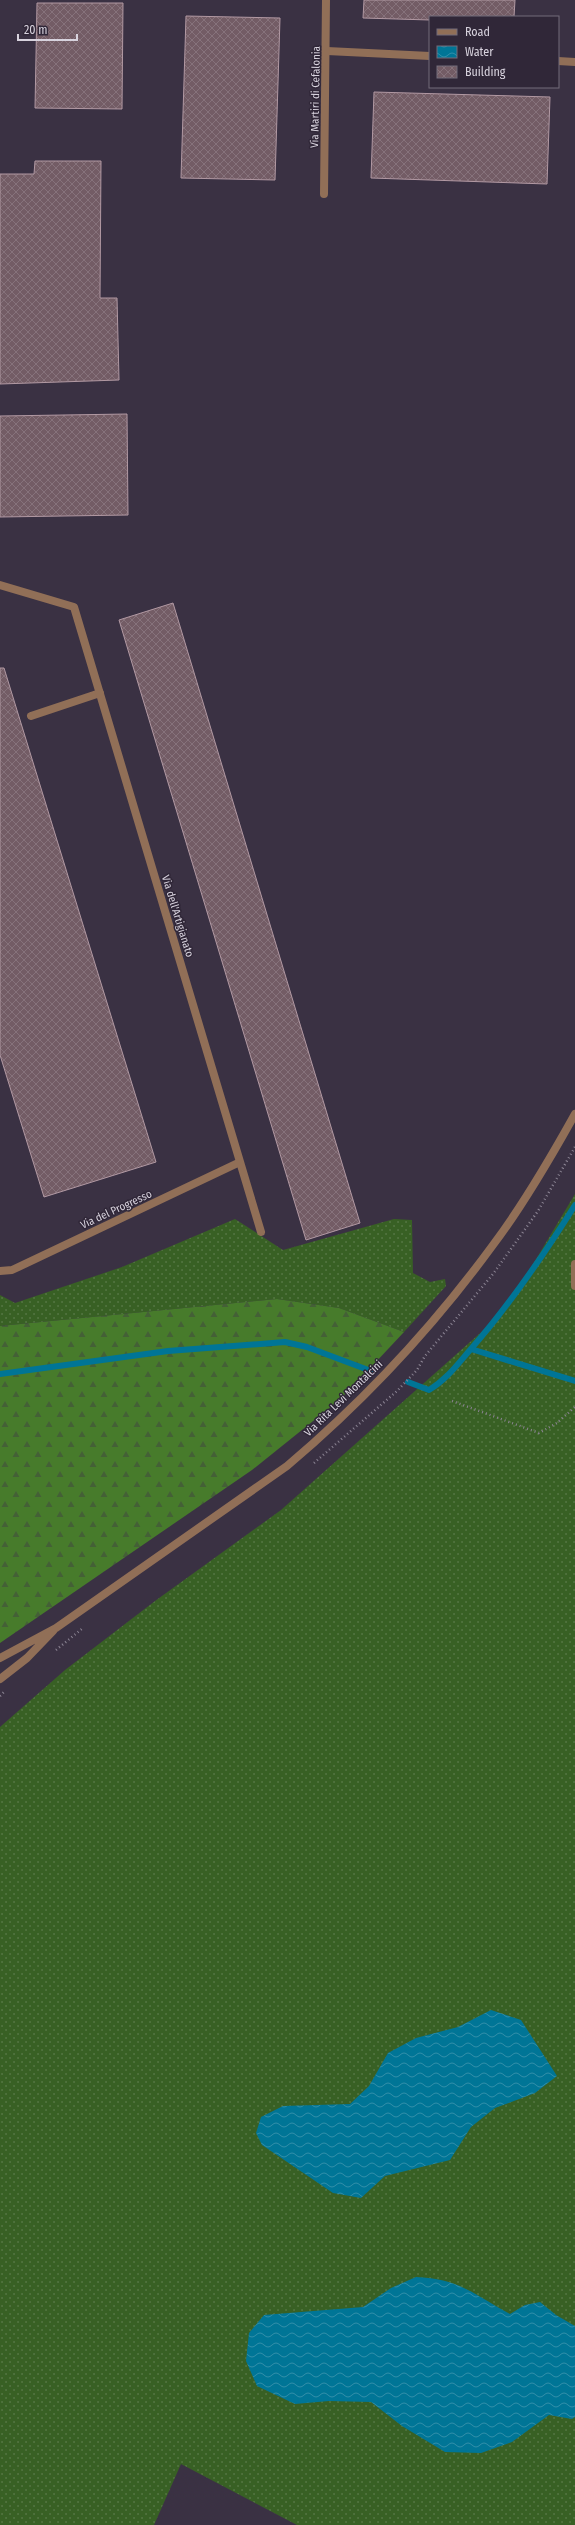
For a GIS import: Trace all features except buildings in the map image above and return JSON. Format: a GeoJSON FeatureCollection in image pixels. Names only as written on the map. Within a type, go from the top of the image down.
{"type":"FeatureCollection","features":[{"type":"Feature","properties":{"kind":"street","name":"Via Martiri di Cefalonia"},"geometry":{"type":"LineString","coordinates":[[324,194],[327,51],[326,0]]}},
{"type":"Feature","properties":{"kind":"street"},"geometry":{"type":"LineString","coordinates":[[327,51],[429,56]]}},
{"type":"Feature","properties":{"kind":"street"},"geometry":{"type":"LineString","coordinates":[[559,61],[575,62]]}},
{"type":"Feature","properties":{"kind":"street","name":"Via dell'Artigianato"},"geometry":{"type":"LineString","coordinates":[[0,585],[74,607],[261,1232]]}},
{"type":"Feature","properties":{"kind":"street"},"geometry":{"type":"LineString","coordinates":[[31,716],[100,693]]}},
{"type":"Feature","properties":{"kind":"street","name":"Via Rita Levi Montalcini"},"geometry":{"type":"LineString","coordinates":[[0,1658],[56,1628],[287,1466],[368,1392],[423,1333],[494,1245],[532,1188],[575,1114]]}},
{"type":"Feature","properties":{"kind":"street","name":"Via del Progresso"},"geometry":{"type":"LineString","coordinates":[[0,1271],[12,1270],[240,1162]]}},
{"type":"Feature","properties":{"kind":"street"},"geometry":{"type":"LineString","coordinates":[[575,1264],[575,1286]]}},
{"type":"Feature","properties":{"kind":"street","name":"Via Rita Levi Montalcini"},"geometry":{"type":"LineString","coordinates":[[0,1679],[27,1658],[56,1628]]}},
{"type":"Feature","properties":{"kind":"path"},"geometry":{"type":"LineString","coordinates":[[396,1391],[417,1370]]}},
{"type":"Feature","properties":{"kind":"path"},"geometry":{"type":"LineString","coordinates":[[452,1401],[539,1433],[557,1423],[575,1407]]}},
{"type":"Feature","properties":{"kind":"green space"},"geometry":{"type":"Polygon","coordinates":[[[575,1194],[575,2525],[297,2525],[181,2464],[154,2525],[0,2525],[0,1727],[65,1670],[155,1601],[281,1510],[505,1311],[575,1194]]]}},
{"type":"Feature","properties":{"kind":"green space"},"geometry":{"type":"Polygon","coordinates":[[[235,1219],[283,1250],[394,1219],[412,1220],[413,1273],[430,1282],[445,1279],[446,1286],[404,1332],[339,1308],[277,1299],[0,1326],[0,1295],[15,1303],[122,1267],[235,1219]]]}},
{"type":"Feature","properties":{"kind":"green space"},"geometry":{"type":"Polygon","coordinates":[[[277,1299],[339,1308],[404,1332],[343,1397],[252,1470],[0,1643],[0,1326],[277,1299]]]}},
{"type":"Feature","properties":{"kind":"water"},"geometry":{"type":"Polygon","coordinates":[[[491,2010],[521,2020],[557,2076],[535,2093],[495,2108],[471,2127],[450,2160],[385,2176],[361,2198],[333,2193],[262,2145],[256,2133],[261,2117],[283,2106],[350,2104],[369,2086],[388,2053],[416,2038],[458,2027],[491,2010]]]}},
{"type":"Feature","properties":{"kind":"water"},"geometry":{"type":"Polygon","coordinates":[[[416,2277],[431,2278],[455,2284],[476,2294],[510,2314],[525,2305],[540,2302],[556,2315],[575,2326],[575,2417],[572,2419],[549,2415],[512,2442],[481,2453],[445,2452],[402,2426],[371,2402],[329,2401],[295,2404],[257,2386],[246,2361],[249,2333],[264,2315],[363,2307],[391,2288],[416,2277]]]}},
{"type":"Feature","properties":{"kind":"waterway"},"geometry":{"type":"LineString","coordinates":[[408,1382],[429,1390],[441,1382],[451,1372],[499,1316],[551,1243],[575,1205]]}},
{"type":"Feature","properties":{"kind":"waterway"},"geometry":{"type":"LineString","coordinates":[[0,1374],[168,1351],[285,1342],[307,1347],[371,1371]]}},
{"type":"Feature","properties":{"kind":"waterway"},"geometry":{"type":"LineString","coordinates":[[471,1349],[575,1381]]}}]}
